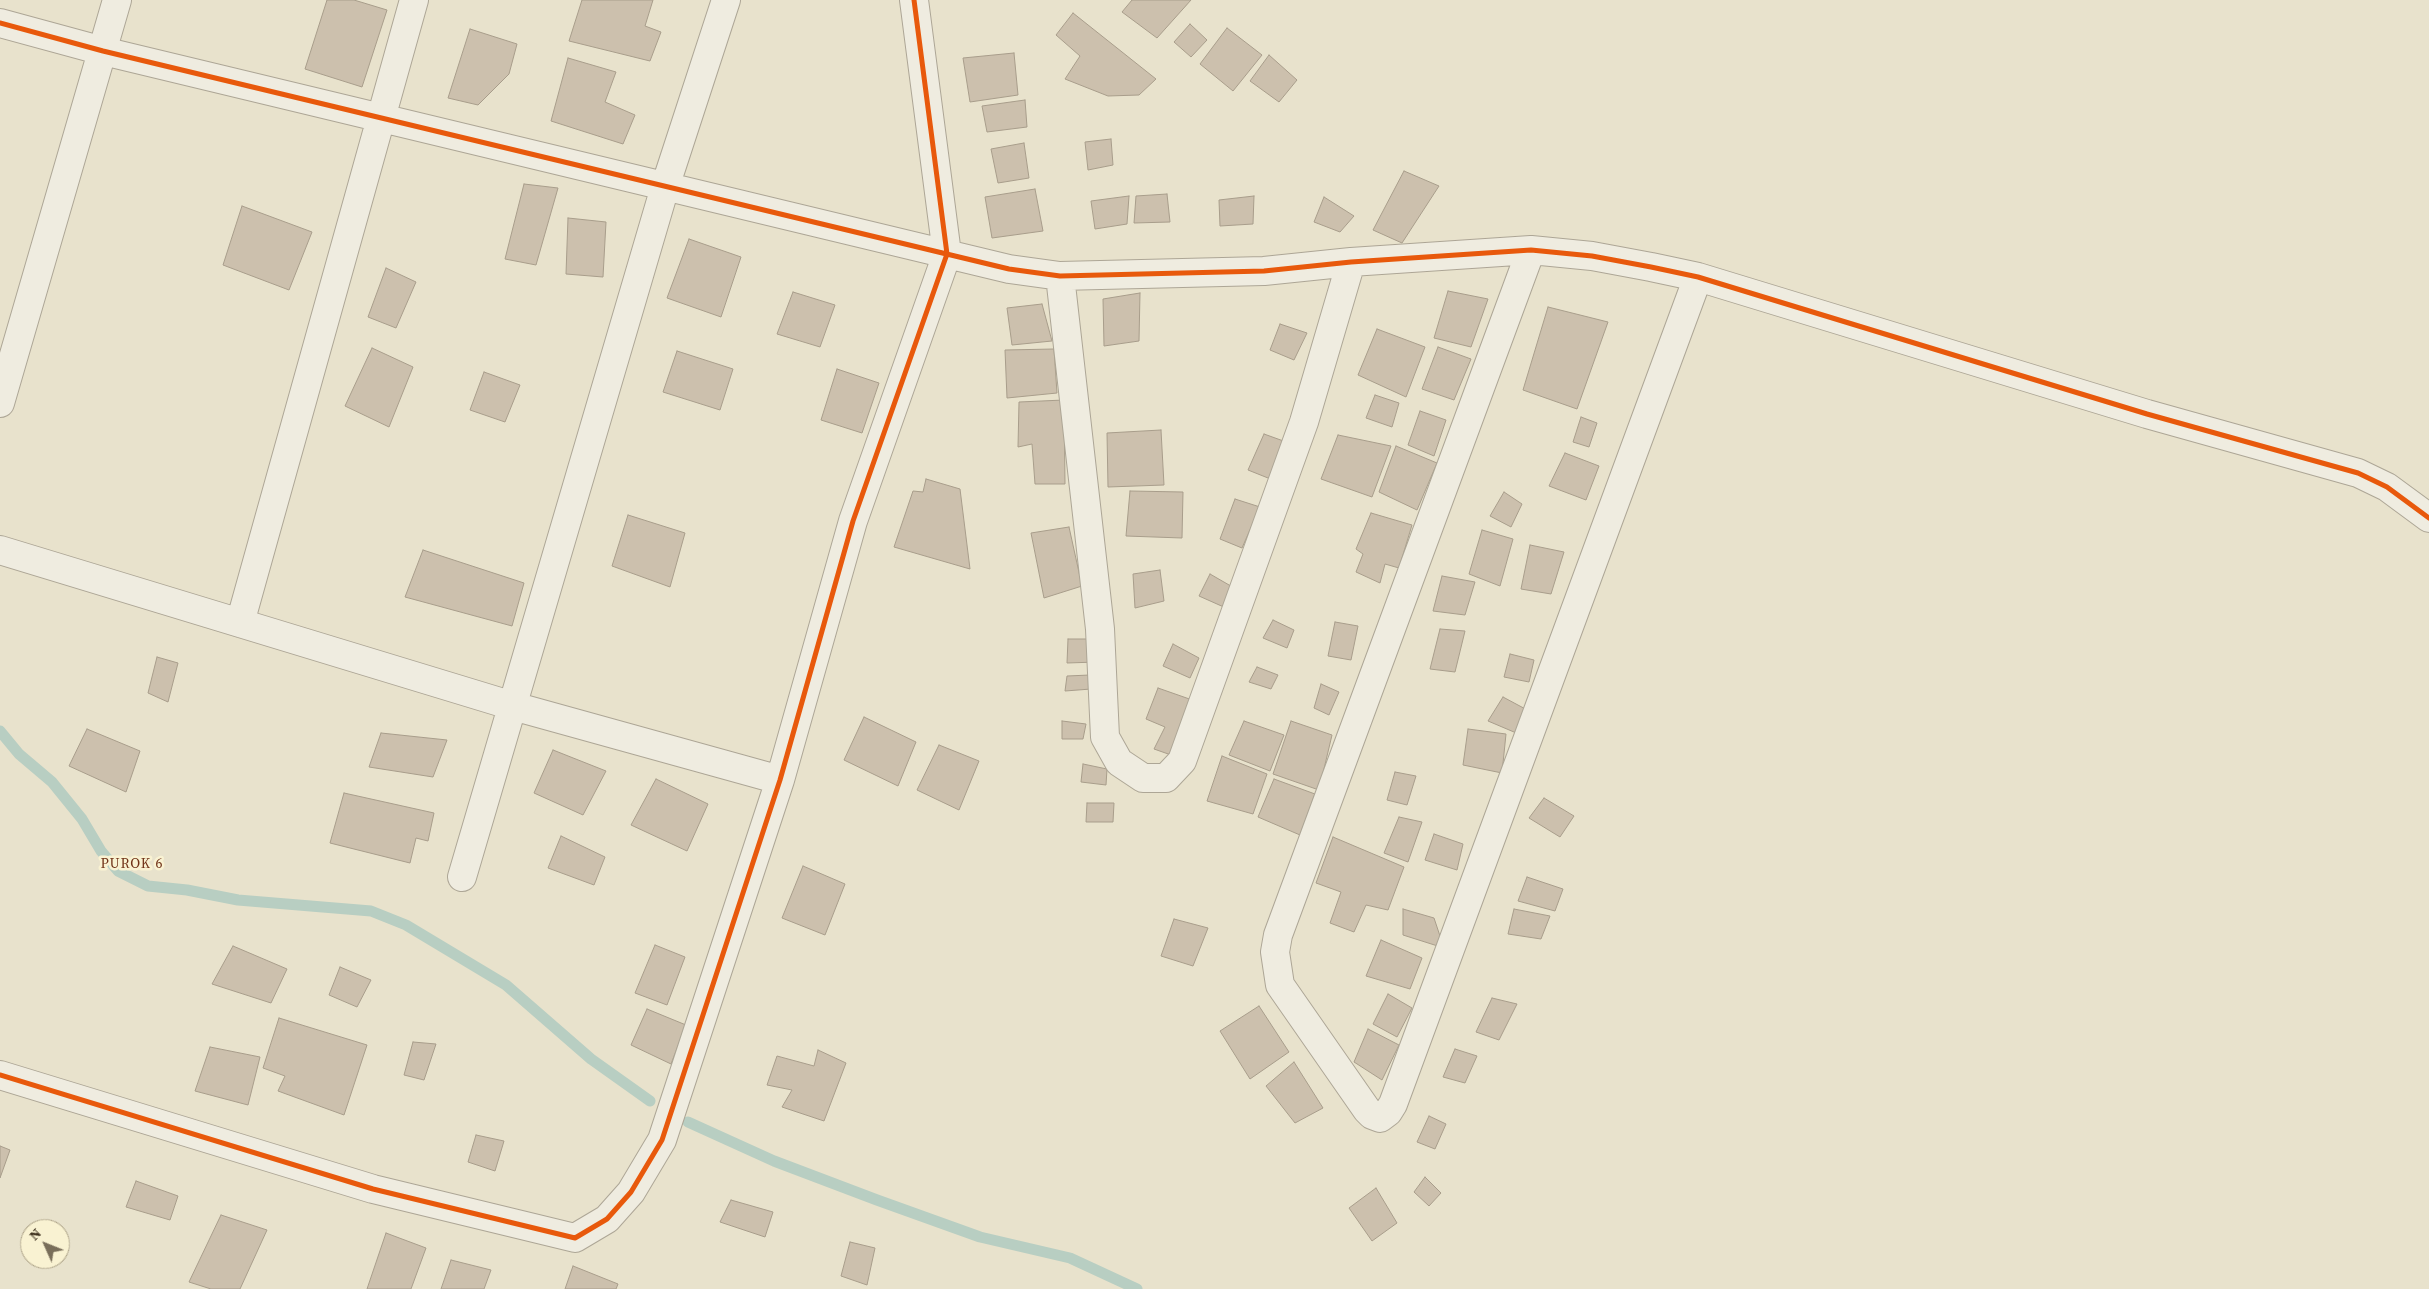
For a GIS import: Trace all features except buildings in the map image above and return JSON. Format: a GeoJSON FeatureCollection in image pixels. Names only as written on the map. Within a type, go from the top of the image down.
{"type":"FeatureCollection","features":[{"type":"Feature","properties":{"kind":"street"},"geometry":{"type":"LineString","coordinates":[[0,403],[118,0]]}},
{"type":"Feature","properties":{"kind":"street"},"geometry":{"type":"LineString","coordinates":[[240,623],[414,0]]}},
{"type":"Feature","properties":{"kind":"street"},"geometry":{"type":"LineString","coordinates":[[462,877],[666,187],[726,0]]}},
{"type":"Feature","properties":{"kind":"street"},"geometry":{"type":"LineString","coordinates":[[0,1075],[373,1189],[575,1238],[607,1219],[630,1192],[662,1140],[780,780],[853,521],[947,254],[914,0]]}},
{"type":"Feature","properties":{"kind":"street"},"geometry":{"type":"LineString","coordinates":[[0,23],[103,51],[1009,269],[1060,276],[1264,271],[1351,262],[1531,250],[1592,256],[1698,277],[2147,414],[2358,473],[2388,488],[2429,518]]}},
{"type":"Feature","properties":{"kind":"street"},"geometry":{"type":"LineString","coordinates":[[1531,250],[1278,935],[1275,952],[1280,985],[1367,1110],[1372,1116],[1380,1118],[1388,1112],[1392,1104],[1698,277]]}},
{"type":"Feature","properties":{"kind":"street"},"geometry":{"type":"LineString","coordinates":[[1060,276],[1100,629],[1105,737],[1119,762],[1143,778],[1166,778],[1182,761],[1189,743],[1304,422],[1351,262]]}},
{"type":"Feature","properties":{"kind":"street"},"geometry":{"type":"LineString","coordinates":[[0,550],[513,706],[780,780]]}},
{"type":"Feature","properties":{"kind":"waterway"},"geometry":{"type":"LineString","coordinates":[[0,731],[19,754],[52,782],[82,819],[101,851],[118,871],[148,886],[187,890],[238,900],[371,911],[406,925],[506,985],[591,1059],[650,1101]]}},
{"type":"Feature","properties":{"kind":"waterway"},"geometry":{"type":"LineString","coordinates":[[688,1122],[774,1161],[877,1200],[980,1237],[1070,1258],[1137,1289]]}},
{"type":"Feature","properties":{"kind":"cycle path"},"geometry":{"type":"LineString","coordinates":[[0,1075],[373,1189],[575,1238],[607,1219],[631,1192],[662,1140],[780,780],[853,521],[947,254],[914,0]]}},
{"type":"Feature","properties":{"kind":"cycle path"},"geometry":{"type":"LineString","coordinates":[[0,23],[103,51],[1009,269],[1060,276],[1264,271],[1351,262],[1531,250],[1592,256],[1651,267],[1698,277],[2147,414],[2358,473],[2387,487],[2429,518]]}},
{"type":"Feature","properties":{"kind":"district","name":"PUROK 6"},"geometry":{"type":"Point","coordinates":[132,864]}}]}
